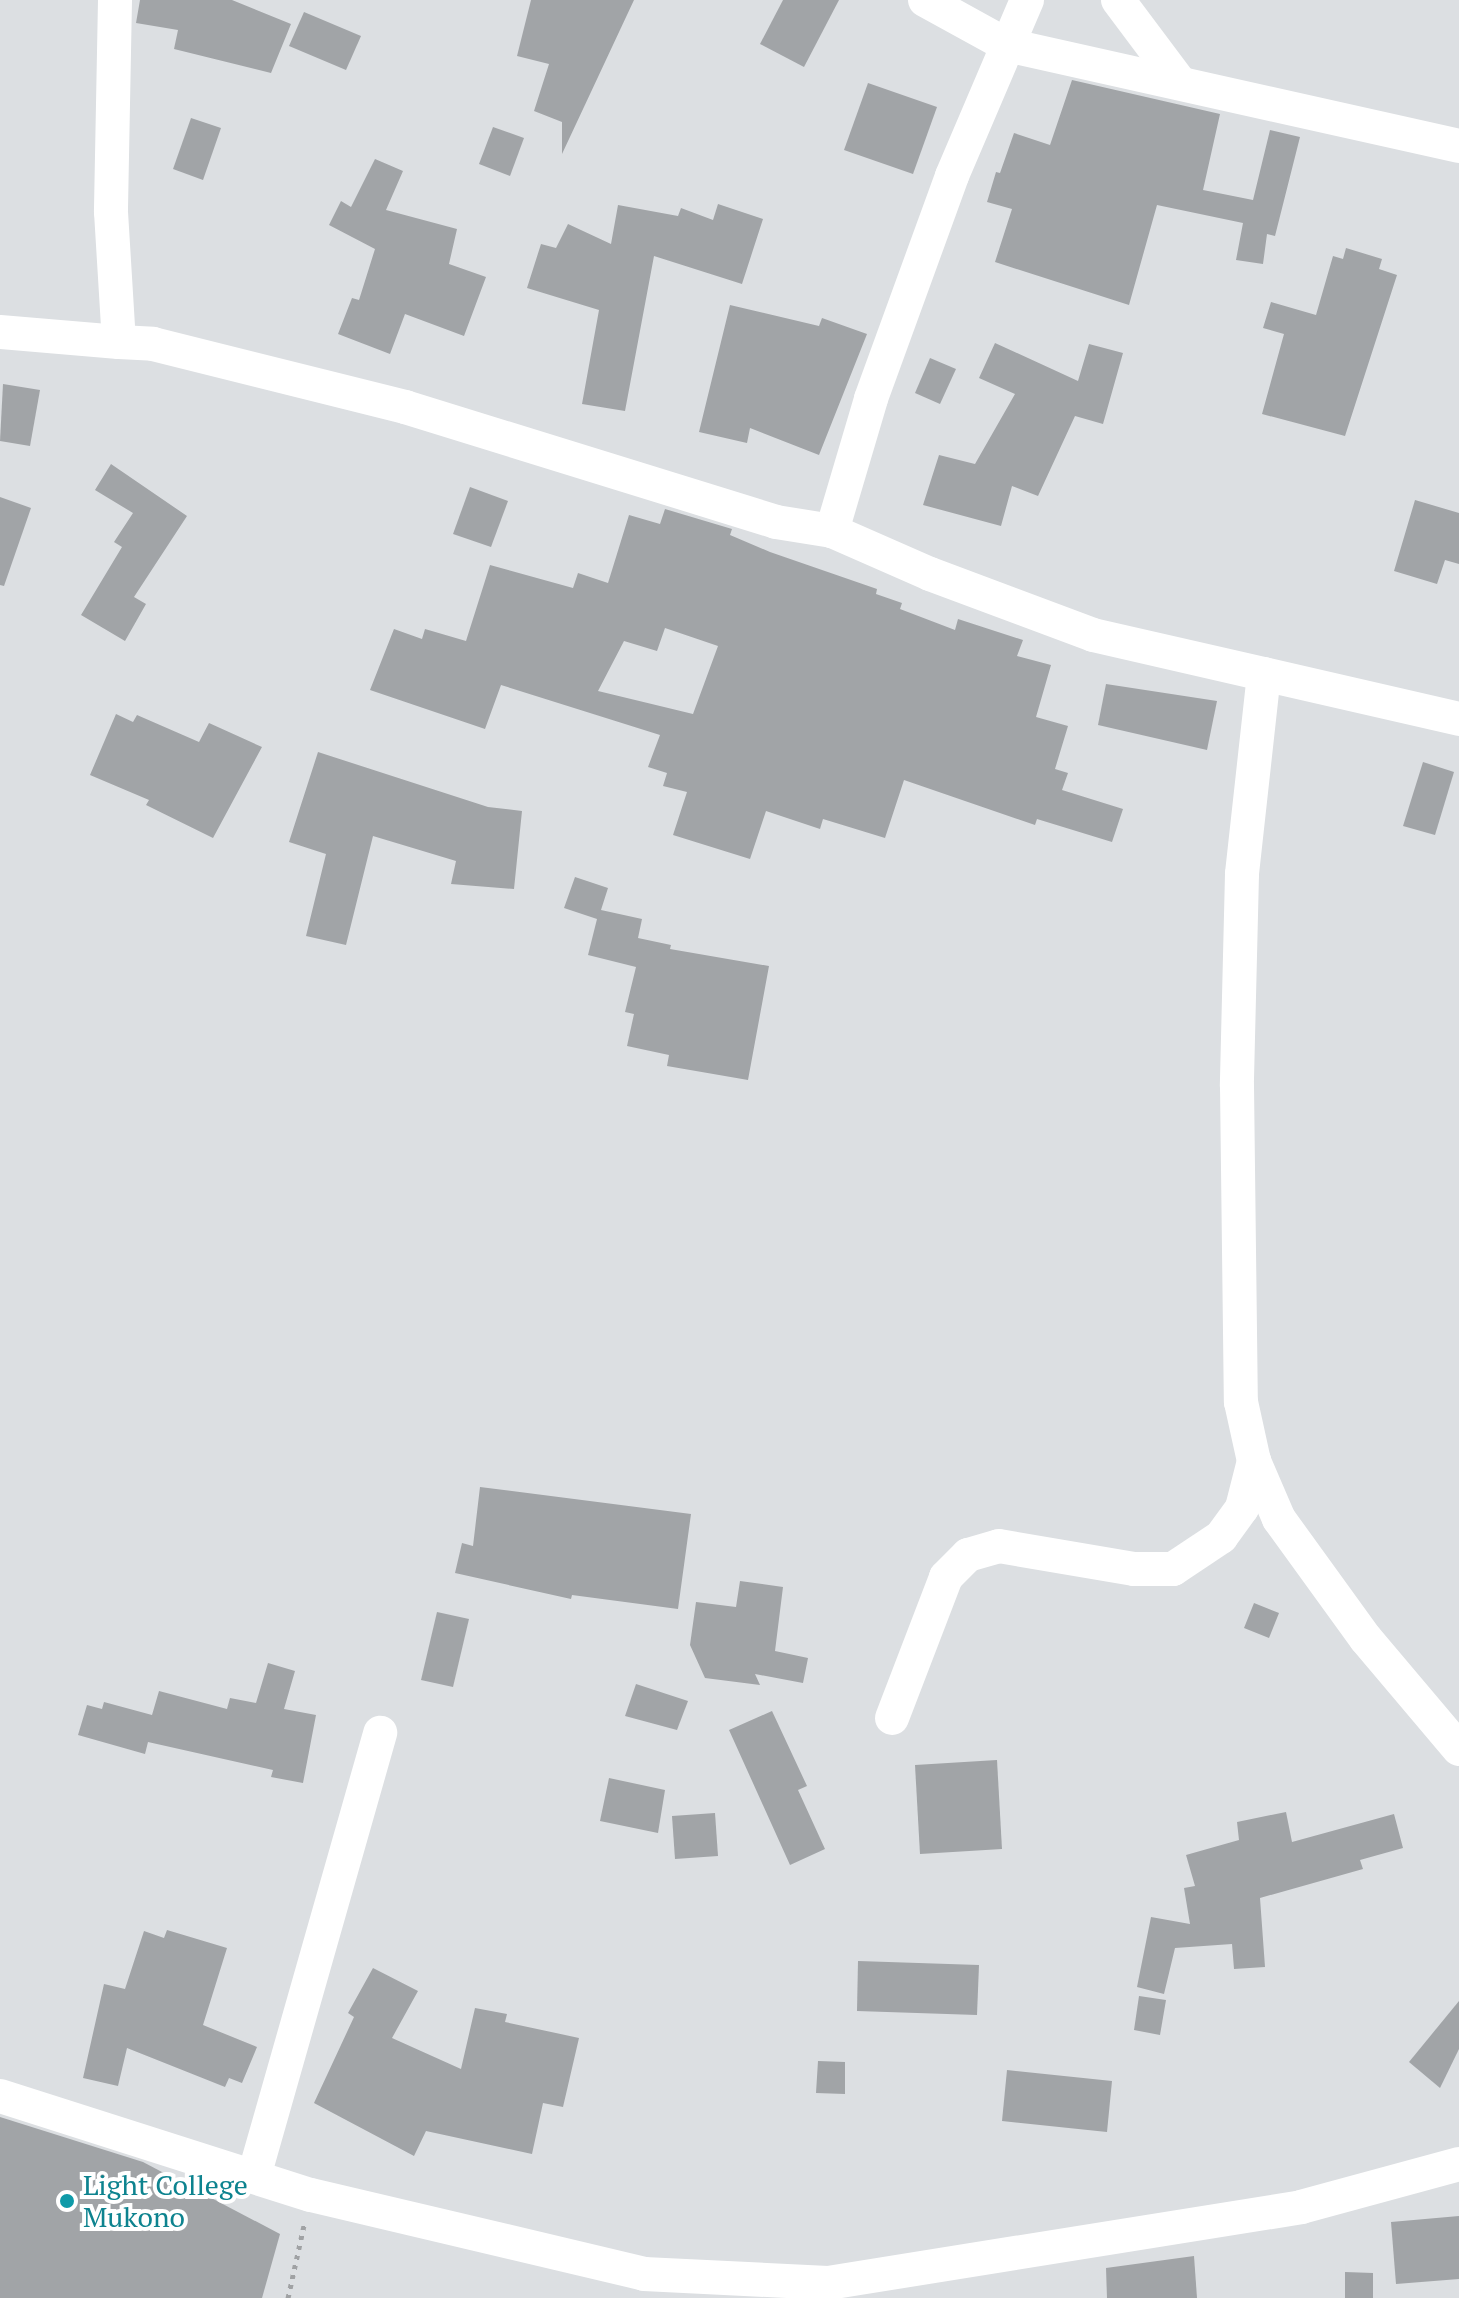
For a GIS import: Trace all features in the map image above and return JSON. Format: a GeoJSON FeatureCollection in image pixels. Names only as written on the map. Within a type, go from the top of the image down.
{"type":"FeatureCollection","features":[{"type":"Feature","properties":{"kind":"street"},"geometry":{"type":"LineString","coordinates":[[115,0],[111,212],[119,342]]}},
{"type":"Feature","properties":{"kind":"street"},"geometry":{"type":"LineString","coordinates":[[925,0],[1007,45],[1459,146]]}},
{"type":"Feature","properties":{"kind":"street"},"geometry":{"type":"LineString","coordinates":[[832,531],[871,399],[1027,0]]}},
{"type":"Feature","properties":{"kind":"street"},"geometry":{"type":"LineString","coordinates":[[1118,0],[1180,83]]}},
{"type":"Feature","properties":{"kind":"street"},"geometry":{"type":"LineString","coordinates":[[0,332],[153,344],[405,407],[760,518],[832,531],[930,574],[1093,635],[1459,719]]}},
{"type":"Feature","properties":{"kind":"street"},"geometry":{"type":"LineString","coordinates":[[1264,674],[1242,874],[1237,1086],[1241,1402],[1254,1461],[1279,1519],[1366,1639],[1459,1749]]}},
{"type":"Feature","properties":{"kind":"street"},"geometry":{"type":"LineString","coordinates":[[892,1718],[946,1577],[968,1555],[999,1546],[1134,1569],[1173,1569],[1221,1537],[1242,1508],[1254,1461]]}},
{"type":"Feature","properties":{"kind":"street"},"geometry":{"type":"LineString","coordinates":[[254,2176],[380,1733]]}},
{"type":"Feature","properties":{"kind":"street"},"geometry":{"type":"LineString","coordinates":[[0,2096],[311,2195],[644,2274],[828,2283],[1301,2207],[1459,2164]]}},
{"type":"Feature","properties":{"kind":"path"},"geometry":{"type":"LineString","coordinates":[[288,2298],[311,2195]]}},
{"type":"Feature","properties":{"kind":"building"},"geometry":{"type":"Polygon","coordinates":[[[140,0],[232,0],[291,24],[271,73],[174,49],[178,30],[136,23],[140,0]]]}},
{"type":"Feature","properties":{"kind":"building"},"geometry":{"type":"Polygon","coordinates":[[[531,0],[634,0],[562,154],[562,122],[534,111],[549,64],[517,56],[531,0]]]}},
{"type":"Feature","properties":{"kind":"building"},"geometry":{"type":"Polygon","coordinates":[[[783,0],[839,0],[804,67],[760,44],[783,0]]]}},
{"type":"Feature","properties":{"kind":"building"},"geometry":{"type":"Polygon","coordinates":[[[304,12],[361,36],[346,70],[289,46],[304,12]]]}},
{"type":"Feature","properties":{"kind":"building"},"geometry":{"type":"Polygon","coordinates":[[[1072,80],[1220,114],[1203,190],[1253,200],[1270,130],[1300,137],[1275,236],[1267,234],[1263,264],[1236,260],[1243,223],[1157,205],[1129,305],[995,262],[1012,209],[987,202],[996,172],[1000,173],[1014,133],[1050,145],[1072,80]]]}},
{"type":"Feature","properties":{"kind":"building"},"geometry":{"type":"Polygon","coordinates":[[[868,83],[937,107],[913,174],[844,150],[868,83]]]}},
{"type":"Feature","properties":{"kind":"building"},"geometry":{"type":"Polygon","coordinates":[[[191,118],[221,128],[203,180],[173,169],[191,118]]]}},
{"type":"Feature","properties":{"kind":"building"},"geometry":{"type":"Polygon","coordinates":[[[493,127],[524,138],[510,176],[479,164],[493,127]]]}},
{"type":"Feature","properties":{"kind":"building"},"geometry":{"type":"Polygon","coordinates":[[[375,159],[403,171],[386,210],[457,229],[449,264],[486,277],[464,336],[405,314],[390,354],[338,334],[352,298],[359,300],[375,249],[329,225],[341,201],[351,207],[375,159]]]}},
{"type":"Feature","properties":{"kind":"building"},"geometry":{"type":"Polygon","coordinates":[[[718,204],[763,219],[742,284],[654,256],[625,411],[582,404],[599,310],[527,288],[541,244],[556,248],[568,224],[611,244],[618,205],[678,216],[681,208],[713,220],[718,204]]]}},
{"type":"Feature","properties":{"kind":"building"},"geometry":{"type":"Polygon","coordinates":[[[1346,248],[1382,259],[1379,269],[1397,275],[1345,436],[1262,414],[1284,334],[1263,328],[1271,302],[1316,315],[1333,256],[1343,259],[1346,248]]]}},
{"type":"Feature","properties":{"kind":"building"},"geometry":{"type":"Polygon","coordinates":[[[730,305],[819,326],[822,318],[867,334],[819,455],[750,428],[747,443],[699,432],[730,305]]]}},
{"type":"Feature","properties":{"kind":"building"},"geometry":{"type":"Polygon","coordinates":[[[995,343],[1078,381],[1089,344],[1123,353],[1103,424],[1075,416],[1038,496],[1012,486],[1001,526],[923,505],[939,455],[975,464],[1015,394],[979,378],[995,343]]]}},
{"type":"Feature","properties":{"kind":"building"},"geometry":{"type":"Polygon","coordinates":[[[930,358],[956,369],[940,404],[915,393],[930,358]]]}},
{"type":"Feature","properties":{"kind":"building"},"geometry":{"type":"Polygon","coordinates":[[[3,384],[40,390],[30,446],[0,441],[3,384]]]}},
{"type":"Feature","properties":{"kind":"building"},"geometry":{"type":"Polygon","coordinates":[[[111,464],[187,516],[134,597],[146,604],[125,641],[81,615],[122,547],[114,542],[133,513],[95,490],[111,464]]]}},
{"type":"Feature","properties":{"kind":"building"},"geometry":{"type":"Polygon","coordinates":[[[470,487],[508,501],[491,547],[453,534],[470,487]]]}},
{"type":"Feature","properties":{"kind":"building"},"geometry":{"type":"Polygon","coordinates":[[[0,497],[31,508],[4,586],[0,585],[0,497]]]}},
{"type":"Feature","properties":{"kind":"building"},"geometry":{"type":"Polygon","coordinates":[[[1415,500],[1459,513],[1459,564],[1445,560],[1437,584],[1394,571],[1415,500]]]}},
{"type":"Feature","properties":{"kind":"building"},"geometry":{"type":"Polygon","coordinates":[[[665,509],[732,529],[730,535],[877,589],[876,594],[902,603],[900,609],[955,630],[958,619],[1023,640],[1017,656],[1051,665],[1036,717],[1068,726],[1055,769],[1068,773],[1062,790],[1123,809],[1112,842],[1037,819],[1035,825],[904,780],[885,838],[823,819],[820,829],[766,811],[750,859],[673,835],[687,792],[663,786],[667,773],[648,767],[660,735],[501,685],[485,729],[370,690],[394,629],[422,639],[425,629],[466,641],[490,565],[573,588],[578,573],[608,583],[629,515],[660,524],[665,509]],[[665,628],[657,651],[624,641],[598,691],[693,714],[718,646],[665,628]]]}},
{"type":"Feature","properties":{"kind":"building"},"geometry":{"type":"Polygon","coordinates":[[[1106,684],[1217,701],[1207,750],[1098,725],[1106,684]]]}},
{"type":"Feature","properties":{"kind":"building"},"geometry":{"type":"Polygon","coordinates":[[[116,714],[133,722],[137,715],[199,742],[209,723],[262,747],[213,838],[146,805],[149,800],[90,775],[116,714]]]}},
{"type":"Feature","properties":{"kind":"building"},"geometry":{"type":"Polygon","coordinates":[[[318,752],[488,807],[522,811],[514,889],[451,884],[456,861],[373,836],[346,945],[306,936],[326,854],[289,842],[318,752]]]}},
{"type":"Feature","properties":{"kind":"building"},"geometry":{"type":"Polygon","coordinates":[[[1423,762],[1454,772],[1435,835],[1403,826],[1423,762]]]}},
{"type":"Feature","properties":{"kind":"building"},"geometry":{"type":"Polygon","coordinates":[[[575,877],[608,888],[601,910],[642,919],[638,938],[671,945],[670,949],[769,966],[748,1080],[667,1066],[669,1055],[627,1046],[634,1014],[625,1012],[636,967],[588,955],[597,919],[564,908],[575,877]]]}},
{"type":"Feature","properties":{"kind":"building"},"geometry":{"type":"Polygon","coordinates":[[[480,1487],[691,1514],[678,1609],[572,1595],[571,1599],[455,1573],[462,1543],[473,1546],[480,1487]]]}},
{"type":"Feature","properties":{"kind":"building"},"geometry":{"type":"Polygon","coordinates":[[[740,1581],[783,1587],[775,1651],[808,1658],[803,1683],[755,1674],[760,1685],[705,1678],[690,1645],[696,1602],[736,1607],[740,1581]]]}},
{"type":"Feature","properties":{"kind":"building"},"geometry":{"type":"Polygon","coordinates":[[[1254,1603],[1279,1613],[1269,1638],[1244,1628],[1254,1603]]]}},
{"type":"Feature","properties":{"kind":"building"},"geometry":{"type":"Polygon","coordinates":[[[437,1612],[469,1619],[453,1687],[421,1680],[437,1612]]]}},
{"type":"Feature","properties":{"kind":"building"},"geometry":{"type":"Polygon","coordinates":[[[268,1663],[295,1671],[284,1709],[316,1715],[303,1783],[271,1777],[273,1770],[148,1742],[145,1754],[78,1735],[87,1705],[102,1709],[104,1702],[152,1715],[159,1691],[227,1709],[230,1698],[256,1703],[268,1663]]]}},
{"type":"Feature","properties":{"kind":"building"},"geometry":{"type":"Polygon","coordinates":[[[636,1684],[688,1701],[677,1730],[625,1716],[636,1684]]]}},
{"type":"Feature","properties":{"kind":"building"},"geometry":{"type":"Polygon","coordinates":[[[772,1711],[807,1786],[798,1790],[825,1849],[790,1865],[729,1730],[772,1711]]]}},
{"type":"Feature","properties":{"kind":"building"},"geometry":{"type":"Polygon","coordinates":[[[997,1760],[1002,1849],[920,1854],[915,1765],[997,1760]]]}},
{"type":"Feature","properties":{"kind":"building"},"geometry":{"type":"Polygon","coordinates":[[[609,1778],[665,1790],[658,1833],[600,1821],[609,1778]]]}},
{"type":"Feature","properties":{"kind":"building"},"geometry":{"type":"Polygon","coordinates":[[[1286,1812],[1292,1842],[1394,1814],[1403,1848],[1360,1860],[1363,1869],[1260,1898],[1265,1967],[1234,1969],[1232,1944],[1175,1948],[1164,1994],[1137,1987],[1151,1917],[1190,1924],[1184,1888],[1195,1886],[1186,1855],[1239,1840],[1237,1822],[1286,1812]]]}},
{"type":"Feature","properties":{"kind":"building"},"geometry":{"type":"Polygon","coordinates":[[[715,1813],[718,1856],[675,1859],[672,1816],[715,1813]]]}},
{"type":"Feature","properties":{"kind":"building"},"geometry":{"type":"Polygon","coordinates":[[[167,1930],[227,1948],[203,2025],[257,2047],[242,2083],[229,2078],[225,2087],[127,2048],[118,2086],[83,2078],[104,1984],[125,1989],[144,1931],[164,1938],[167,1930]]]}},
{"type":"Feature","properties":{"kind":"building"},"geometry":{"type":"Polygon","coordinates":[[[858,1961],[979,1965],[977,2015],[857,2011],[858,1961]]]}},
{"type":"Feature","properties":{"kind":"building"},"geometry":{"type":"Polygon","coordinates":[[[373,1968],[418,1991],[392,2038],[461,2069],[475,2008],[507,2014],[505,2022],[579,2038],[563,2107],[543,2103],[532,2154],[426,2131],[414,2156],[314,2103],[354,2017],[348,2013],[373,1968]]]}},
{"type":"Feature","properties":{"kind":"building"},"geometry":{"type":"Polygon","coordinates":[[[1139,1996],[1166,2000],[1160,2035],[1134,2030],[1139,1996]]]}},
{"type":"Feature","properties":{"kind":"building"},"geometry":{"type":"Polygon","coordinates":[[[1459,2001],[1459,2049],[1440,2088],[1409,2062],[1459,2001]]]}},
{"type":"Feature","properties":{"kind":"building"},"geometry":{"type":"Polygon","coordinates":[[[818,2061],[845,2062],[845,2094],[816,2093],[818,2061]]]}},
{"type":"Feature","properties":{"kind":"building"},"geometry":{"type":"Polygon","coordinates":[[[1007,2070],[1112,2081],[1107,2132],[1002,2121],[1007,2070]]]}},
{"type":"Feature","properties":{"kind":"building","name":"Light College Mukono"},"geometry":{"type":"Polygon","coordinates":[[[0,2117],[143,2162],[280,2234],[262,2298],[0,2298],[0,2117]]]}},
{"type":"Feature","properties":{"kind":"building"},"geometry":{"type":"Polygon","coordinates":[[[1459,2216],[1459,2279],[1396,2284],[1391,2222],[1459,2216]]]}},
{"type":"Feature","properties":{"kind":"building"},"geometry":{"type":"Polygon","coordinates":[[[1194,2256],[1197,2298],[1107,2298],[1106,2268],[1194,2256]]]}},
{"type":"Feature","properties":{"kind":"building"},"geometry":{"type":"Polygon","coordinates":[[[1345,2272],[1373,2273],[1373,2298],[1345,2298],[1345,2272]]]}},
{"type":"Feature","properties":{"kind":"place","name":"Light College Mukono"},"geometry":{"type":"Point","coordinates":[67,2201]}}]}
